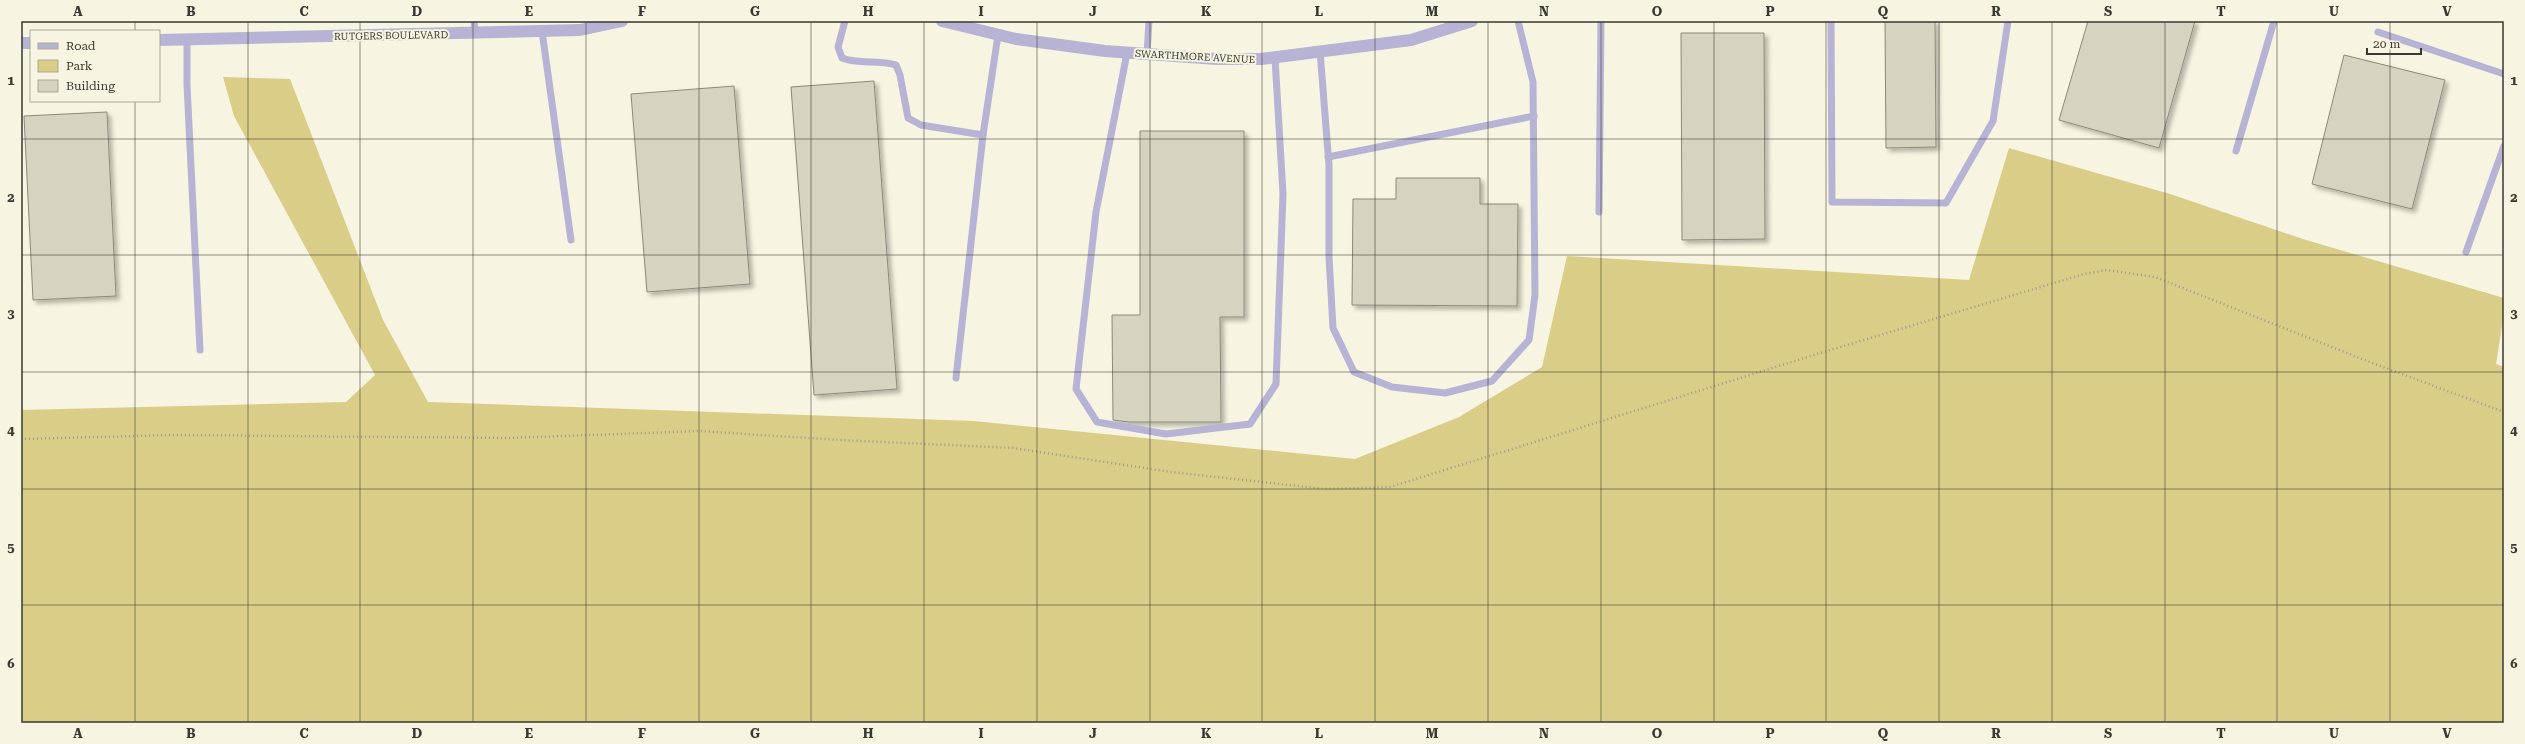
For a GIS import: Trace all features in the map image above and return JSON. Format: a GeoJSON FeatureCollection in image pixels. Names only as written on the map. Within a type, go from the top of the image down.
{"type":"FeatureCollection","features":[{"type":"Feature","properties":{"kind":"street","name":"RUTGERS BOULEVARD"},"geometry":{"type":"LineString","coordinates":[[160,40],[542,31],[622,21]]}},
{"type":"Feature","properties":{"kind":"street","name":"SWARTHMORE AVENUE"},"geometry":{"type":"LineString","coordinates":[[942,21],[998,35],[1127,53],[1217,59],[1275,58],[1411,40],[1472,21]]}},
{"type":"Feature","properties":{"kind":"lane"},"geometry":{"type":"LineString","coordinates":[[474,21],[475,33]]}},
{"type":"Feature","properties":{"kind":"lane"},"geometry":{"type":"LineString","coordinates":[[845,21],[838,47],[842,58],[853,63],[886,62],[896,66],[900,74],[908,118],[921,125],[983,135]]}},
{"type":"Feature","properties":{"kind":"lane"},"geometry":{"type":"LineString","coordinates":[[1147,54],[1149,21]]}},
{"type":"Feature","properties":{"kind":"lane"},"geometry":{"type":"LineString","coordinates":[[1320,52],[1328,158],[1329,257],[1333,328],[1354,372],[1392,387],[1445,392],[1492,381],[1529,340],[1535,295],[1533,82],[1518,21]]}},
{"type":"Feature","properties":{"kind":"lane"},"geometry":{"type":"LineString","coordinates":[[1599,212],[1601,21]]}},
{"type":"Feature","properties":{"kind":"lane"},"geometry":{"type":"LineString","coordinates":[[1831,21],[1832,202],[1946,203],[1993,122],[2008,21]]}},
{"type":"Feature","properties":{"kind":"lane"},"geometry":{"type":"LineString","coordinates":[[2236,151],[2274,21]]}},
{"type":"Feature","properties":{"kind":"lane"},"geometry":{"type":"LineString","coordinates":[[542,31],[571,240]]}},
{"type":"Feature","properties":{"kind":"lane"},"geometry":{"type":"LineString","coordinates":[[2378,32],[2504,74]]}},
{"type":"Feature","properties":{"kind":"lane"},"geometry":{"type":"LineString","coordinates":[[956,378],[983,135],[998,35]]}},
{"type":"Feature","properties":{"kind":"lane"},"geometry":{"type":"LineString","coordinates":[[187,40],[187,85],[200,350]]}},
{"type":"Feature","properties":{"kind":"lane"},"geometry":{"type":"LineString","coordinates":[[1127,53],[1096,212],[1076,389],[1097,422],[1166,434],[1250,424],[1276,384],[1283,194],[1275,58]]}},
{"type":"Feature","properties":{"kind":"lane"},"geometry":{"type":"LineString","coordinates":[[1328,158],[1534,116]]}},
{"type":"Feature","properties":{"kind":"lane"},"geometry":{"type":"LineString","coordinates":[[2466,252],[2504,146]]}},
{"type":"Feature","properties":{"kind":"path"},"geometry":{"type":"LineString","coordinates":[[21,439],[174,435],[509,438],[700,431],[840,440],[1014,448],[1171,472],[1325,489],[1390,487],[1827,351],[2084,274],[2107,270],[2155,277],[2360,358],[2504,412]]}},
{"type":"Feature","properties":{"kind":"green space"},"geometry":{"type":"Polygon","coordinates":[[[223,77],[290,79],[383,320],[428,402],[974,421],[1355,459],[1459,417],[1542,367],[1567,256],[1969,280],[2009,148],[2170,194],[2306,240],[2504,298],[2504,314],[2496,364],[2504,367],[2504,723],[21,723],[21,410],[346,402],[375,375],[234,116],[223,77]]]}},
{"type":"Feature","properties":{"kind":"building"},"geometry":{"type":"Polygon","coordinates":[[[1885,21],[1935,21],[1936,147],[1886,148],[1885,21]]]}},
{"type":"Feature","properties":{"kind":"building"},"geometry":{"type":"Polygon","coordinates":[[[2088,21],[2195,21],[2159,148],[2059,120],[2088,21]]]}},
{"type":"Feature","properties":{"kind":"building"},"geometry":{"type":"Polygon","coordinates":[[[1681,33],[1764,33],[1765,239],[1682,240],[1681,33]]]}},
{"type":"Feature","properties":{"kind":"building"},"geometry":{"type":"Polygon","coordinates":[[[2344,55],[2445,80],[2412,209],[2312,184],[2344,55]]]}},
{"type":"Feature","properties":{"kind":"building"},"geometry":{"type":"Polygon","coordinates":[[[874,81],[897,389],[814,395],[791,87],[874,81]]]}},
{"type":"Feature","properties":{"kind":"building"},"geometry":{"type":"Polygon","coordinates":[[[734,86],[750,284],[647,292],[631,94],[734,86]]]}},
{"type":"Feature","properties":{"kind":"building"},"geometry":{"type":"Polygon","coordinates":[[[107,112],[116,296],[33,300],[24,116],[107,112]]]}},
{"type":"Feature","properties":{"kind":"building"},"geometry":{"type":"Polygon","coordinates":[[[1140,131],[1244,131],[1244,317],[1220,317],[1221,422],[1129,422],[1113,420],[1112,315],[1140,315],[1140,131]]]}},
{"type":"Feature","properties":{"kind":"building"},"geometry":{"type":"Polygon","coordinates":[[[1396,178],[1480,178],[1480,204],[1518,204],[1517,306],[1352,305],[1353,199],[1396,199],[1396,178]]]}}]}
